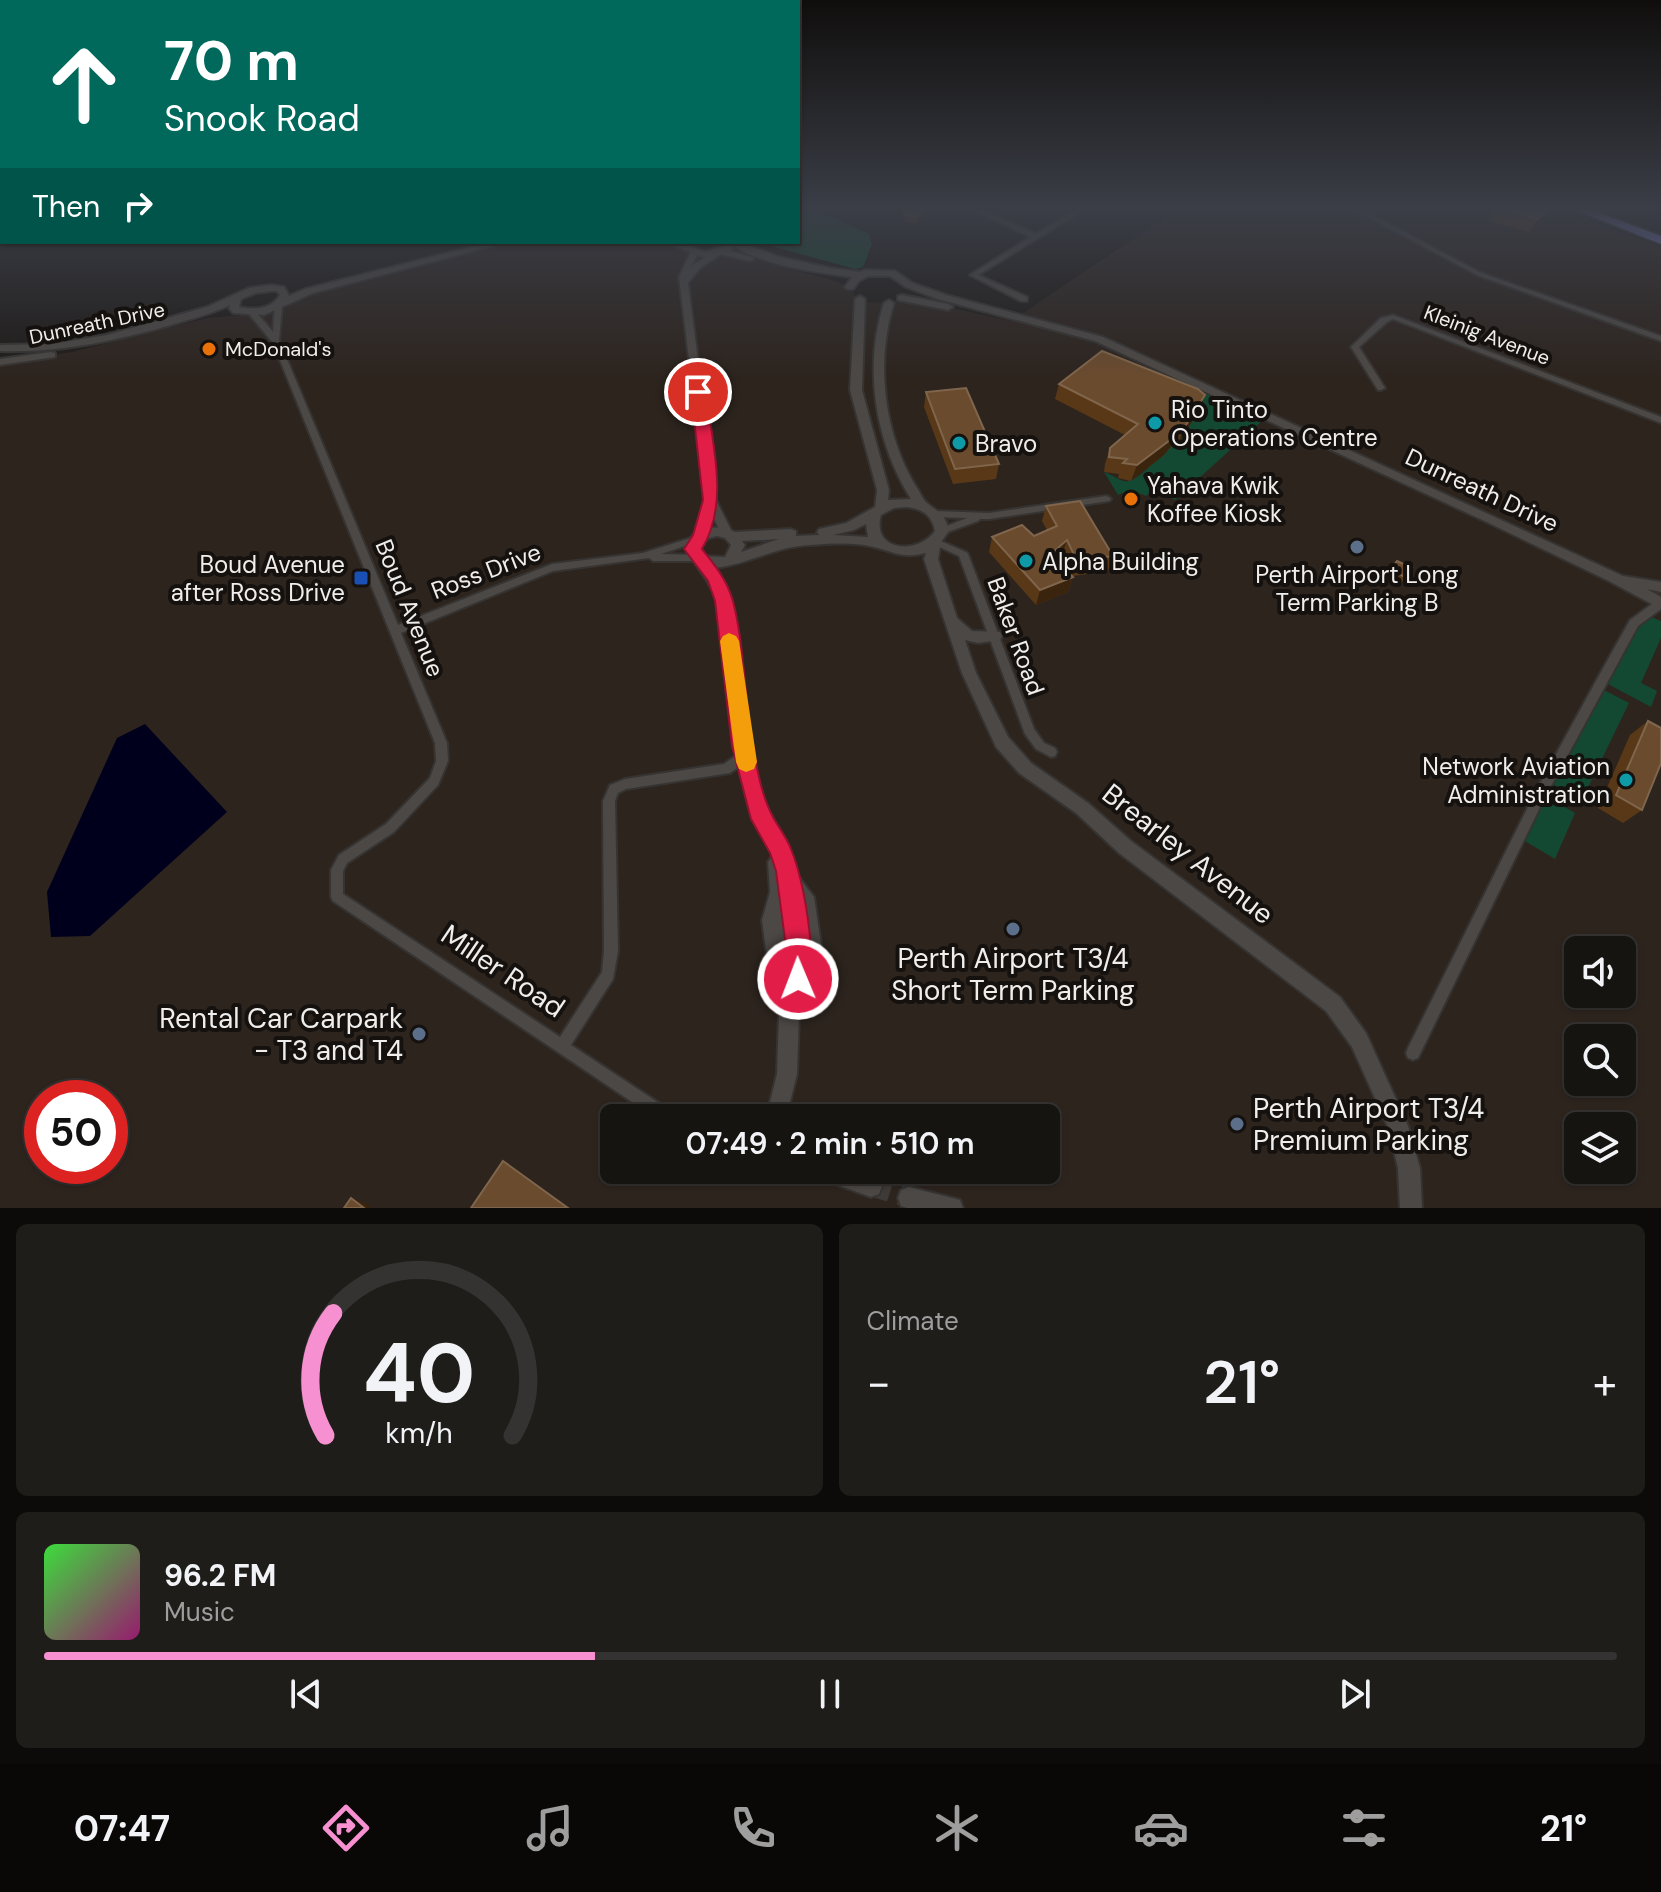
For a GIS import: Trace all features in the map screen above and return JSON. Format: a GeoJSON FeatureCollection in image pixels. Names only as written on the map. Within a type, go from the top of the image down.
{"type":"FeatureCollection","features":[{"type":"Feature","properties":{"kind":"main road"},"geometry":{"type":"LineString","coordinates":[[274,287],[325,280],[381,265]]}},
{"type":"Feature","properties":{"kind":"main road"},"geometry":{"type":"LineString","coordinates":[[279,305],[309,291],[410,265]]}},
{"type":"Feature","properties":{"kind":"main road"},"geometry":{"type":"LineString","coordinates":[[700,561],[721,563],[795,541],[835,539],[880,543],[905,552],[922,550],[938,539],[936,514],[922,505],[907,486],[883,406],[880,347],[883,319],[874,302],[850,287],[829,279],[772,265]]}},
{"type":"Feature","properties":{"kind":"main road"},"geometry":{"type":"LineString","coordinates":[[810,265],[860,275],[850,287]]}},
{"type":"Feature","properties":{"kind":"main road","name":"Dunreath Drive"},"geometry":{"type":"LineString","coordinates":[[860,275],[879,271],[892,273],[909,285],[942,297],[1062,327],[1111,346],[1262,412],[1614,577],[1652,583],[1660,604]]}},
{"type":"Feature","properties":{"kind":"main road"},"geometry":{"type":"LineString","coordinates":[[880,543],[871,528],[883,490],[856,390],[861,317],[874,302],[902,298],[909,285]]}},
{"type":"Feature","properties":{"kind":"main road"},"geometry":{"type":"LineString","coordinates":[[274,287],[285,295],[279,305]]}},
{"type":"Feature","properties":{"kind":"main road","name":"Dunreath Drive"},"geometry":{"type":"LineString","coordinates":[[0,348],[46,348],[78,342],[210,310],[249,291],[274,287]]}},
{"type":"Feature","properties":{"kind":"main road","name":"Dunreath Drive"},"geometry":{"type":"LineString","coordinates":[[902,298],[1111,346]]}},
{"type":"Feature","properties":{"kind":"main road"},"geometry":{"type":"LineString","coordinates":[[236,299],[234,308],[237,311],[252,314]]}},
{"type":"Feature","properties":{"kind":"main road","name":"Dunreath Drive"},"geometry":{"type":"LineString","coordinates":[[0,362],[71,352],[207,319],[252,314],[279,305]]}},
{"type":"Feature","properties":{"kind":"main road"},"geometry":{"type":"LineString","coordinates":[[786,1004],[813,951],[805,897],[783,871],[756,804],[742,746],[724,601],[719,585],[692,549],[699,537],[713,531],[730,534],[839,530],[900,502],[922,505]]}},
{"type":"Feature","properties":{"kind":"main road"},"geometry":{"type":"LineString","coordinates":[[730,534],[738,545],[731,558]]}},
{"type":"Feature","properties":{"kind":"main road","name":"Brearley Avenue"},"geometry":{"type":"LineString","coordinates":[[938,539],[931,559],[943,598],[985,712],[1015,757],[1034,775],[1082,808],[1125,847],[1316,989],[1343,1016],[1368,1059],[1401,1135],[1409,1168],[1411,1208]]}},
{"type":"Feature","properties":{"kind":"main road"},"geometry":{"type":"LineString","coordinates":[[943,598],[964,634],[980,638],[995,636]]}},
{"type":"Feature","properties":{"kind":"main road"},"geometry":{"type":"LineString","coordinates":[[774,1104],[787,1074],[786,1004],[777,907],[783,871]]}},
{"type":"Feature","properties":{"kind":"main road"},"geometry":{"type":"LineString","coordinates":[[866,1184],[871,1186]]}},
{"type":"Feature","properties":{"kind":"main road"},"geometry":{"type":"LineString","coordinates":[[909,1198],[952,1208]]}},
{"type":"Feature","properties":{"kind":"street"},"geometry":{"type":"LineString","coordinates":[[685,265],[683,277],[711,500],[730,534]]}},
{"type":"Feature","properties":{"kind":"street"},"geometry":{"type":"LineString","coordinates":[[685,284],[698,265]]}},
{"type":"Feature","properties":{"kind":"street"},"geometry":{"type":"LineString","coordinates":[[989,265],[973,275],[1024,299]]}},
{"type":"Feature","properties":{"kind":"street"},"geometry":{"type":"LineString","coordinates":[[1463,265],[1479,274],[1661,339]]}},
{"type":"Feature","properties":{"kind":"street","name":"Boud Avenue"},"geometry":{"type":"LineString","coordinates":[[279,305],[275,324],[277,342],[441,743],[442,761],[434,781],[390,828],[343,859]]}},
{"type":"Feature","properties":{"kind":"street","name":"Boud Avenue"},"geometry":{"type":"LineString","coordinates":[[252,314],[277,342]]}},
{"type":"Feature","properties":{"kind":"street","name":"Kleinig Avenue"},"geometry":{"type":"LineString","coordinates":[[1381,388],[1355,347],[1384,320],[1393,317],[1661,420]]}},
{"type":"Feature","properties":{"kind":"street"},"geometry":{"type":"LineString","coordinates":[[936,514],[989,516],[1106,499]]}},
{"type":"Feature","properties":{"kind":"street"},"geometry":{"type":"LineString","coordinates":[[699,537],[711,500]]}},
{"type":"Feature","properties":{"kind":"street"},"geometry":{"type":"LineString","coordinates":[[938,539],[989,516]]}},
{"type":"Feature","properties":{"kind":"street","name":"Ross Drive"},"geometry":{"type":"LineString","coordinates":[[395,631],[552,568],[643,556],[699,537]]}},
{"type":"Feature","properties":{"kind":"street","name":"Baker Road"},"geometry":{"type":"LineString","coordinates":[[938,539],[961,551],[1029,731],[1040,746],[1051,752]]}},
{"type":"Feature","properties":{"kind":"street","name":"Ross Drive"},"geometry":{"type":"LineString","coordinates":[[643,556],[700,561]]}},
{"type":"Feature","properties":{"kind":"street"},"geometry":{"type":"LineString","coordinates":[[1643,613],[1652,583]]}},
{"type":"Feature","properties":{"kind":"street"},"geometry":{"type":"LineString","coordinates":[[1413,1053],[1541,793],[1634,623],[1643,613],[1660,604]]}},
{"type":"Feature","properties":{"kind":"street"},"geometry":{"type":"LineString","coordinates":[[562,1047],[608,974],[611,951],[609,801],[614,789],[625,784],[726,769],[740,759],[742,746]]}},
{"type":"Feature","properties":{"kind":"street","name":"Miller Road"},"geometry":{"type":"LineString","coordinates":[[343,859],[337,870],[337,897],[648,1104]]}},
{"type":"Feature","properties":{"kind":"shaded area"},"geometry":{"type":"Polygon","coordinates":[[[414,265],[777,265],[850,287],[855,296],[868,302],[889,303],[911,299],[1011,321],[1094,265],[1661,265],[1661,1208],[0,1208],[0,362],[72,352],[207,318],[253,314],[295,296],[414,265]]]}},
{"type":"Feature","properties":{"kind":"green space"},"geometry":{"type":"Polygon","coordinates":[[[842,265],[864,265],[855,269],[842,265]]]}},
{"type":"Feature","properties":{"kind":"green space"},"geometry":{"type":"Polygon","coordinates":[[[1180,384],[1262,421],[1175,500],[1153,489],[1146,496],[1130,490],[1118,495],[1104,472],[1123,481],[1132,480],[1146,470],[1154,459],[1158,460],[1165,440],[1180,443],[1180,437],[1185,434],[1182,433],[1189,428],[1180,384]]]}},
{"type":"Feature","properties":{"kind":"green space"},"geometry":{"type":"Polygon","coordinates":[[[1649,616],[1661,621],[1661,638],[1641,683],[1657,691],[1651,707],[1606,683],[1642,619],[1649,616]]]}},
{"type":"Feature","properties":{"kind":"green space"},"geometry":{"type":"Polygon","coordinates":[[[1602,689],[1629,703],[1581,802],[1553,784],[1602,689]]]}},
{"type":"Feature","properties":{"kind":"green space"},"geometry":{"type":"Polygon","coordinates":[[[1541,793],[1575,813],[1555,859],[1520,838],[1541,793]]]}},
{"type":"Feature","properties":{"kind":"water"},"geometry":{"type":"Polygon","coordinates":[[[145,724],[227,812],[90,936],[51,937],[47,892],[117,738],[145,724]]]}},
{"type":"Feature","properties":{"kind":"building","name":"Rio Tinto Operations Centre"},"geometry":{"type":"Polygon","coordinates":[[[1102,351],[1198,389],[1205,395],[1184,428],[1179,428],[1170,440],[1137,465],[1123,463],[1127,459],[1109,457],[1110,448],[1138,424],[1059,384],[1102,351]]]}},
{"type":"Feature","properties":{"kind":"building","name":"Bravo"},"geometry":{"type":"Polygon","coordinates":[[[966,388],[999,464],[955,469],[926,392],[966,388]]]}},
{"type":"Feature","properties":{"kind":"building"},"geometry":{"type":"Polygon","coordinates":[[[1080,501],[1113,556],[1077,561],[1067,540],[1051,554],[1073,577],[1040,590],[992,537],[1022,525],[1034,536],[1057,526],[1046,506],[1080,501]]]}},
{"type":"Feature","properties":{"kind":"building"},"geometry":{"type":"Polygon","coordinates":[[[1397,561],[1412,568],[1405,577],[1390,570],[1397,561]]]}},
{"type":"Feature","properties":{"kind":"building"},"geometry":{"type":"Polygon","coordinates":[[[1648,721],[1661,728],[1661,763],[1642,810],[1616,795],[1648,721]]]}},
{"type":"Feature","properties":{"kind":"building"},"geometry":{"type":"Polygon","coordinates":[[[503,1161],[568,1208],[471,1208],[503,1161]]]}},
{"type":"Feature","properties":{"kind":"building"},"geometry":{"type":"Polygon","coordinates":[[[351,1198],[364,1208],[344,1208],[351,1198]]]}},
{"type":"Feature","properties":{"kind":"tunnel"},"geometry":{"type":"LineString","coordinates":[[871,1186],[909,1198]]}},
{"type":"Feature","properties":{"kind":"slow traffic"},"geometry":{"type":"LineString","coordinates":[[729,641],[746,762]]}},
{"type":"Feature","properties":{"kind":"place","name":"McDonald's"},"geometry":{"type":"Point","coordinates":[209,349]}},
{"type":"Feature","properties":{"kind":"place","name":"Rio Tinto Operations Centre"},"geometry":{"type":"Point","coordinates":[1155,423]}},
{"type":"Feature","properties":{"kind":"place","name":"Bravo"},"geometry":{"type":"Point","coordinates":[959,443]}},
{"type":"Feature","properties":{"kind":"place","name":"Yahava Kwik Koffee Kiosk"},"geometry":{"type":"Point","coordinates":[1131,499]}},
{"type":"Feature","properties":{"kind":"place","name":"Perth Airport Long Term Parking B"},"geometry":{"type":"Point","coordinates":[1357,547]}},
{"type":"Feature","properties":{"kind":"place","name":"Alpha Building"},"geometry":{"type":"Point","coordinates":[1026,561]}},
{"type":"Feature","properties":{"kind":"place","name":"Boud Avenue after Ross Drive"},"geometry":{"type":"Point","coordinates":[361,578]}},
{"type":"Feature","properties":{"kind":"place","name":"Network Aviation Administration"},"geometry":{"type":"Point","coordinates":[1626,780]}},
{"type":"Feature","properties":{"kind":"place","name":"Perth Airport T3/4 Short Term Parking"},"geometry":{"type":"Point","coordinates":[1013,929]}},
{"type":"Feature","properties":{"kind":"place","name":"Rental Car Carpark - T3 and T4"},"geometry":{"type":"Point","coordinates":[419,1034]}},
{"type":"Feature","properties":{"kind":"place","name":"Perth Airport T3/4 Premium Parking"},"geometry":{"type":"Point","coordinates":[1237,1124]}},
{"type":"Feature","properties":{"kind":"route"},"geometry":{"type":"LineString","coordinates":[[698,392],[711,500],[700,529],[701,535],[692,549],[716,579],[724,601],[742,746],[756,804],[780,849],[787,871],[798,947],[798,979]]}}]}
